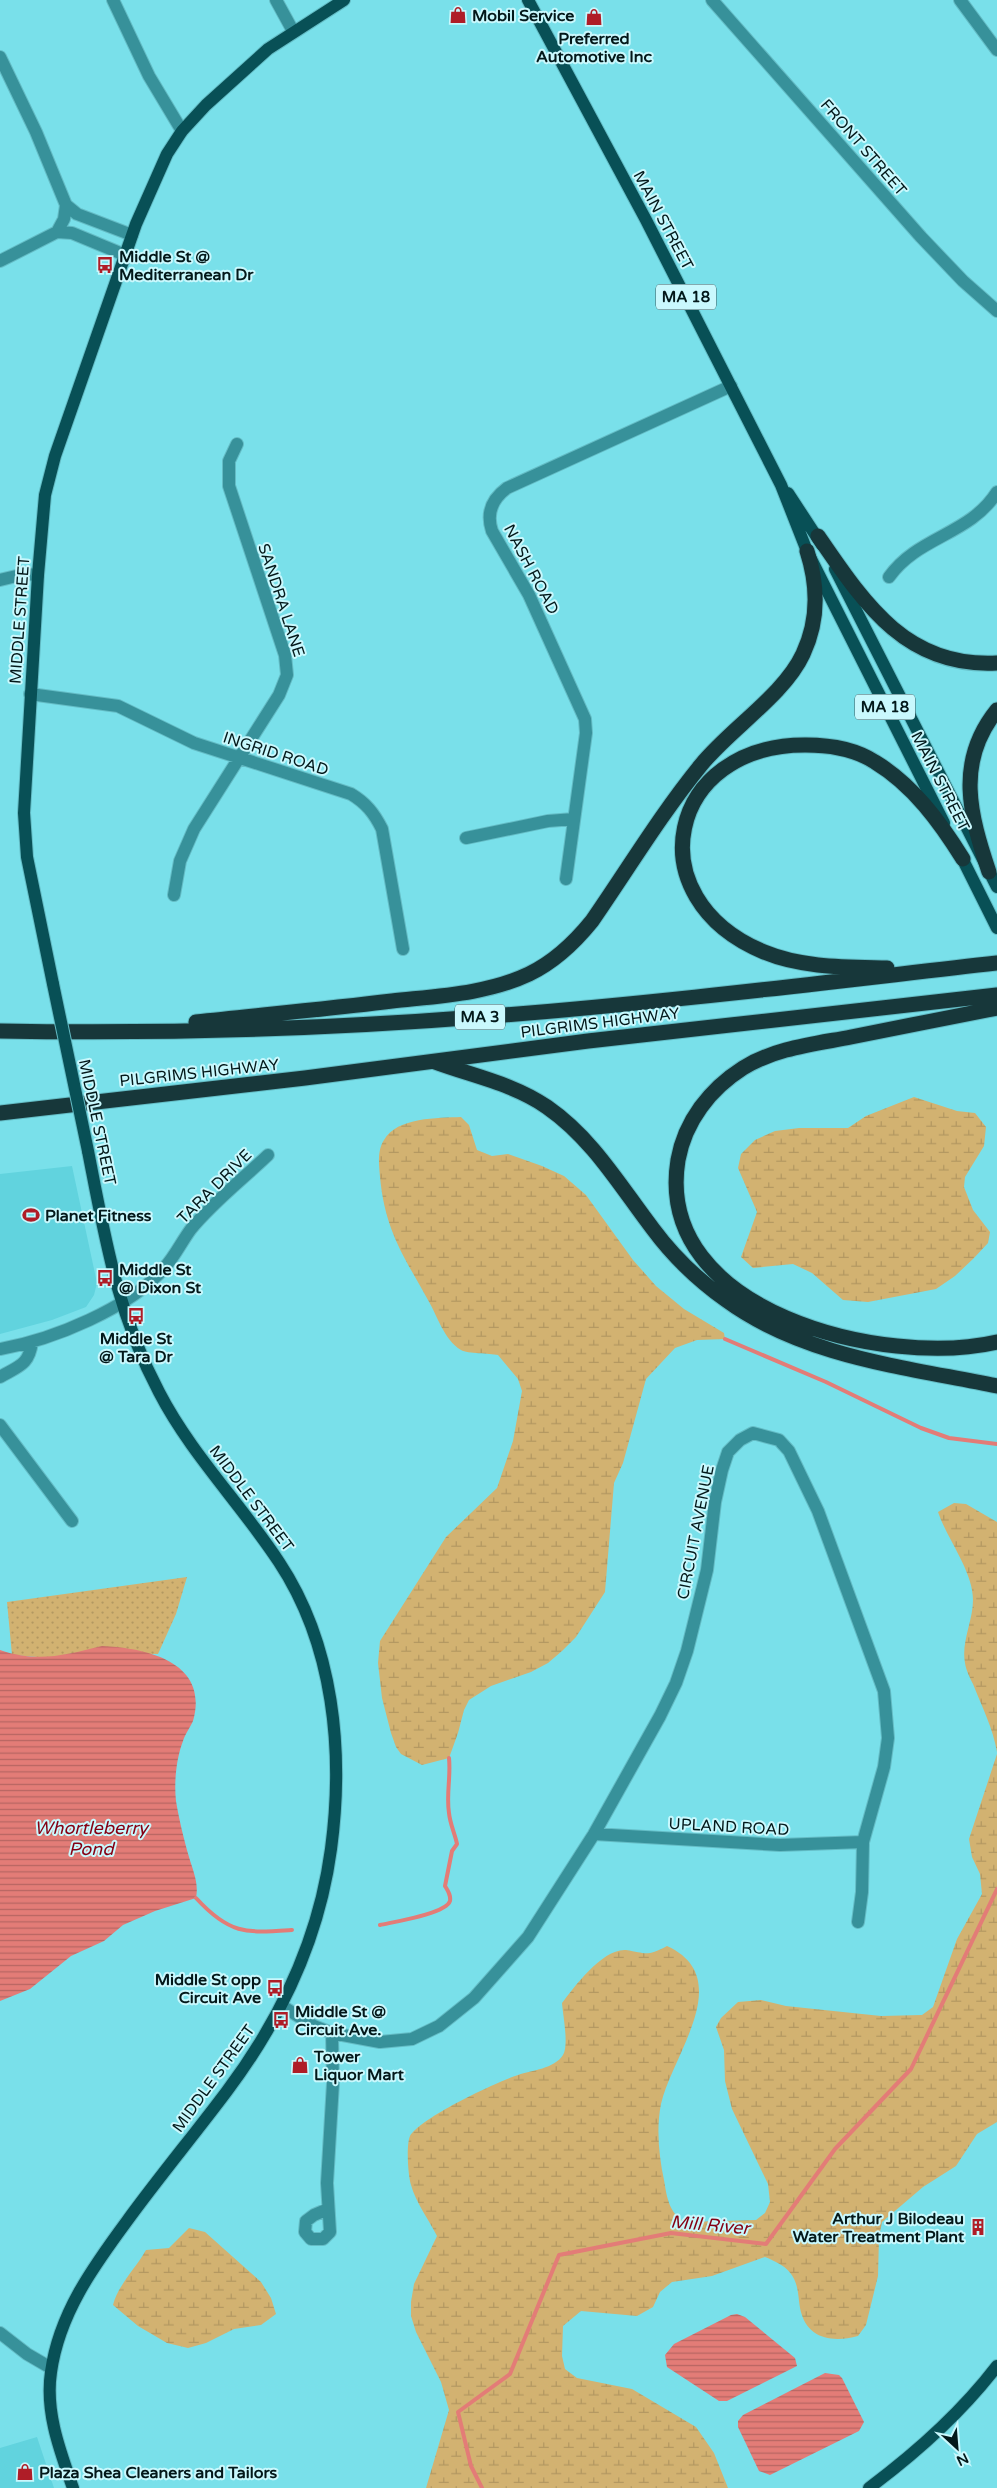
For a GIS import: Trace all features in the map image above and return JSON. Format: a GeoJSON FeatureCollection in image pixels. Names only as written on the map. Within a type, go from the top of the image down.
{"type":"FeatureCollection","features":[{"type":"Feature","properties":{"kind":"highway"},"geometry":{"type":"LineString","coordinates":[[818,536],[869,606],[897,634],[921,649],[950,659],[997,662]]}},
{"type":"Feature","properties":{"kind":"highway"},"geometry":{"type":"LineString","coordinates":[[94,1032],[329,1009],[464,992],[510,981],[530,973],[550,961],[576,940],[592,921],[701,765],[781,686],[798,664],[810,638],[815,612],[815,583],[807,551]]}},
{"type":"Feature","properties":{"kind":"highway"},"geometry":{"type":"LineString","coordinates":[[989,872],[973,820],[969,781],[979,740],[997,710]]}},
{"type":"Feature","properties":{"kind":"highway"},"geometry":{"type":"LineString","coordinates":[[958,968],[908,969],[819,964],[777,957],[760,950],[728,932],[700,902],[686,876],[682,856],[683,835],[687,816],[696,798],[716,776],[733,763],[772,748],[795,745],[828,746],[863,755],[898,778],[937,820],[962,859]]}},
{"type":"Feature","properties":{"kind":"highway","name":"PILGRIMS HIGHWAY"},"geometry":{"type":"LineString","coordinates":[[0,1031],[94,1032],[303,1028],[491,1016],[639,1003],[997,963]]}},
{"type":"Feature","properties":{"kind":"highway","name":"PILGRIMS HIGHWAY"},"geometry":{"type":"LineString","coordinates":[[0,1113],[588,1041],[997,995]]}},
{"type":"Feature","properties":{"kind":"highway"},"geometry":{"type":"LineString","coordinates":[[997,1008],[803,1047],[754,1062],[723,1083],[706,1100],[693,1119],[682,1144],[677,1186],[684,1225],[704,1258],[724,1279],[782,1315],[820,1331],[877,1345],[939,1349],[997,1342]]}},
{"type":"Feature","properties":{"kind":"highway"},"geometry":{"type":"LineString","coordinates":[[431,1061],[515,1089],[563,1119],[594,1149],[653,1230],[676,1256],[715,1292],[756,1319],[802,1341],[826,1349],[997,1386]]}},
{"type":"Feature","properties":{"kind":"main road","name":"MIDDLE STREET"},"geometry":{"type":"LineString","coordinates":[[73,2488],[57,2441],[51,2405],[51,2368],[66,2316],[80,2288],[153,2185],[229,2089],[282,2006],[311,1937],[331,1854],[335,1796],[335,1749],[328,1682],[313,1629],[291,1582],[278,1560],[173,1418],[148,1372],[120,1302],[53,984],[30,870],[24,830],[30,694],[45,496],[55,456],[132,235],[153,181],[166,154],[182,131],[222,89],[268,49],[293,31],[344,0]]}},
{"type":"Feature","properties":{"kind":"main road","name":"MAIN STREET"},"geometry":{"type":"LineString","coordinates":[[528,0],[646,220],[781,485],[807,551],[996,927]]}},
{"type":"Feature","properties":{"kind":"main road","name":"MAIN STREET"},"geometry":{"type":"LineString","coordinates":[[781,485],[818,536],[997,888]]}},
{"type":"Feature","properties":{"kind":"main road"},"geometry":{"type":"LineString","coordinates":[[869,2488],[943,2426],[997,2366]]}},
{"type":"Feature","properties":{"kind":"street"},"geometry":{"type":"LineString","coordinates":[[113,0],[149,76],[182,131]]}},
{"type":"Feature","properties":{"kind":"street"},"geometry":{"type":"LineString","coordinates":[[276,0],[293,31]]}},
{"type":"Feature","properties":{"kind":"street","name":"FRONT STREET"},"geometry":{"type":"LineString","coordinates":[[712,0],[921,238],[963,281],[997,311]]}},
{"type":"Feature","properties":{"kind":"street"},"geometry":{"type":"LineString","coordinates":[[960,0],[997,50]]}},
{"type":"Feature","properties":{"kind":"street"},"geometry":{"type":"LineString","coordinates":[[0,57],[36,132],[66,205],[77,214],[132,235]]}},
{"type":"Feature","properties":{"kind":"street"},"geometry":{"type":"LineString","coordinates":[[57,232],[64,219],[66,205]]}},
{"type":"Feature","properties":{"kind":"street"},"geometry":{"type":"LineString","coordinates":[[0,261],[57,232],[72,233],[125,255]]}},
{"type":"Feature","properties":{"kind":"street","name":"NASH ROAD"},"geometry":{"type":"LineString","coordinates":[[566,879],[586,733],[585,720],[529,595],[492,531],[489,516],[493,504],[501,493],[513,485],[731,386]]}},
{"type":"Feature","properties":{"kind":"street","name":"SANDRA LANE"},"geometry":{"type":"LineString","coordinates":[[174,895],[180,861],[191,835],[283,688],[288,668],[229,486],[229,461],[237,444]]}},
{"type":"Feature","properties":{"kind":"street"},"geometry":{"type":"LineString","coordinates":[[889,577],[897,566],[913,552],[975,518],[997,492]]}},
{"type":"Feature","properties":{"kind":"street"},"geometry":{"type":"LineString","coordinates":[[0,580],[24,574],[38,575]]}},
{"type":"Feature","properties":{"kind":"street","name":"INGRID ROAD"},"geometry":{"type":"LineString","coordinates":[[30,694],[118,706],[194,743],[351,794],[368,806],[382,829],[387,848],[403,949]]}},
{"type":"Feature","properties":{"kind":"street"},"geometry":{"type":"LineString","coordinates":[[466,838],[548,821],[574,819]]}},
{"type":"Feature","properties":{"kind":"street","name":"TARA DRIVE"},"geometry":{"type":"LineString","coordinates":[[0,1350],[32,1342],[95,1317],[120,1302],[165,1268],[191,1229],[268,1155]]}},
{"type":"Feature","properties":{"kind":"street"},"geometry":{"type":"LineString","coordinates":[[0,1377],[27,1361],[30,1356],[32,1342]]}},
{"type":"Feature","properties":{"kind":"street"},"geometry":{"type":"LineString","coordinates":[[0,1425],[72,1521]]}},
{"type":"Feature","properties":{"kind":"street","name":"CIRCUIT AVENUE"},"geometry":{"type":"LineString","coordinates":[[282,2006],[314,2026],[332,2033],[380,2042],[398,2042],[425,2035],[455,2015],[474,1998],[528,1937],[555,1899],[594,1834],[660,1716],[676,1682],[687,1651],[708,1570],[715,1502],[722,1470],[728,1452],[740,1440],[752,1434],[779,1440],[789,1451],[818,1511],[884,1691],[888,1738],[886,1758],[863,1842],[862,1892],[858,1922]]}},
{"type":"Feature","properties":{"kind":"street","name":"UPLAND ROAD"},"geometry":{"type":"LineString","coordinates":[[594,1834],[780,1846],[863,1842]]}},
{"type":"Feature","properties":{"kind":"street"},"geometry":{"type":"LineString","coordinates":[[328,2209],[333,2083],[332,2033]]}},
{"type":"Feature","properties":{"kind":"street"},"geometry":{"type":"LineString","coordinates":[[0,2333],[27,2354],[51,2368]]}},
{"type":"Feature","properties":{"kind":"shaded area"},"geometry":{"type":"Polygon","coordinates":[[[72,1166],[97,1283],[94,1295],[86,1307],[52,1320],[0,1334],[0,1174],[72,1166]]]}},
{"type":"Feature","properties":{"kind":"shaded area"},"geometry":{"type":"Polygon","coordinates":[[[37,2437],[54,2488],[0,2488],[0,2448],[37,2437]]]}},
{"type":"Feature","properties":{"kind":"green space"},"geometry":{"type":"Polygon","coordinates":[[[914,1097],[957,1111],[975,1113],[986,1127],[984,1146],[965,1177],[964,1187],[973,1210],[990,1232],[988,1243],[955,1276],[936,1289],[868,1302],[843,1300],[812,1273],[793,1264],[753,1268],[741,1257],[757,1212],[738,1168],[741,1154],[755,1140],[775,1131],[799,1128],[848,1128],[866,1116],[914,1097]]]}},
{"type":"Feature","properties":{"kind":"green space"},"geometry":{"type":"Polygon","coordinates":[[[461,1117],[469,1125],[477,1150],[492,1156],[508,1154],[564,1176],[586,1195],[633,1260],[656,1286],[684,1309],[724,1333],[725,1339],[697,1340],[675,1348],[646,1379],[623,1463],[614,1483],[605,1592],[576,1637],[548,1663],[531,1672],[491,1686],[469,1700],[449,1758],[422,1765],[401,1754],[396,1747],[391,1733],[382,1698],[378,1663],[380,1641],[446,1537],[497,1488],[513,1441],[522,1391],[518,1379],[498,1355],[461,1350],[445,1334],[396,1242],[382,1196],[379,1158],[384,1140],[390,1132],[398,1127],[419,1120],[461,1117]]]}},
{"type":"Feature","properties":{"kind":"green space"},"geometry":{"type":"Polygon","coordinates":[[[954,1503],[966,1504],[997,1522],[997,1752],[990,1726],[965,1663],[965,1647],[973,1600],[972,1589],[969,1578],[938,1512],[954,1503]]]}},
{"type":"Feature","properties":{"kind":"green space"},"geometry":{"type":"Polygon","coordinates":[[[187,1577],[176,1614],[158,1654],[74,1653],[50,1658],[12,1655],[7,1602],[187,1577]]]}},
{"type":"Feature","properties":{"kind":"green space"},"geometry":{"type":"Polygon","coordinates":[[[997,1754],[997,2122],[977,2134],[956,2166],[923,2187],[882,2222],[879,2237],[878,2276],[866,2325],[858,2336],[839,2339],[822,2336],[814,2332],[803,2318],[798,2292],[791,2273],[773,2260],[765,2257],[712,2276],[672,2282],[660,2292],[653,2307],[637,2316],[581,2311],[563,2326],[562,2356],[565,2369],[577,2378],[632,2389],[696,2427],[714,2453],[728,2488],[426,2488],[449,2410],[441,2382],[416,2332],[411,2316],[414,2284],[437,2236],[419,2205],[411,2185],[408,2160],[410,2136],[428,2120],[460,2101],[507,2079],[548,2066],[559,2060],[563,2055],[566,2044],[562,2003],[581,1979],[608,1955],[626,1950],[650,1953],[667,1946],[687,1960],[697,1977],[699,1997],[694,2019],[667,2084],[659,2113],[658,2133],[662,2171],[668,2199],[672,2210],[685,2222],[756,2220],[765,2213],[770,2202],[768,2184],[732,2109],[725,2081],[724,2050],[716,2027],[721,2018],[738,2002],[761,2000],[786,2006],[881,2016],[922,2015],[933,2007],[957,1939],[982,1894],[980,1874],[972,1857],[969,1839],[997,1754]]]}},
{"type":"Feature","properties":{"kind":"green space"},"geometry":{"type":"Polygon","coordinates":[[[189,2228],[205,2232],[261,2282],[271,2298],[276,2314],[261,2325],[234,2329],[206,2343],[188,2348],[167,2343],[138,2326],[113,2305],[123,2284],[146,2250],[169,2248],[189,2228]]]}},
{"type":"Feature","properties":{"kind":"water","name":"Whortleberry Pond"},"geometry":{"type":"Polygon","coordinates":[[[102,1646],[137,1650],[154,1655],[170,1662],[183,1671],[192,1684],[196,1701],[193,1721],[181,1748],[177,1763],[175,1787],[180,1822],[196,1882],[196,1898],[155,1911],[123,1925],[104,1941],[71,1956],[30,1989],[0,2001],[0,1650],[39,1657],[63,1655],[102,1646]]]}},
{"type":"Feature","properties":{"kind":"water"},"geometry":{"type":"Polygon","coordinates":[[[737,2314],[745,2317],[795,2358],[797,2366],[727,2401],[719,2401],[667,2367],[665,2355],[674,2344],[731,2315],[737,2314]]]}},
{"type":"Feature","properties":{"kind":"water"},"geometry":{"type":"Polygon","coordinates":[[[825,2373],[839,2375],[842,2378],[864,2422],[859,2431],[770,2475],[759,2471],[738,2427],[738,2421],[743,2415],[825,2373]]]}},
{"type":"Feature","properties":{"kind":"waterway"},"geometry":{"type":"LineString","coordinates":[[725,1339],[826,1382],[921,1428],[949,1438],[997,1444]]}},
{"type":"Feature","properties":{"kind":"waterway"},"geometry":{"type":"LineString","coordinates":[[380,1925],[430,1914],[446,1906],[450,1901],[450,1895],[445,1886],[452,1851],[457,1844],[450,1821],[448,1806],[449,1758]]}},
{"type":"Feature","properties":{"kind":"waterway","name":"Mill River"},"geometry":{"type":"LineString","coordinates":[[482,2488],[471,2466],[458,2412],[510,2374],[559,2255],[671,2233],[766,2244],[835,2149],[911,2069],[997,1889]]}},
{"type":"Feature","properties":{"kind":"waterway"},"geometry":{"type":"LineString","coordinates":[[196,1898],[219,1919],[240,1929],[250,1931],[292,1930]]}},
{"type":"Feature","properties":{"kind":"place","name":"Mobil Service"},"geometry":{"type":"Point","coordinates":[458,15]}},
{"type":"Feature","properties":{"kind":"place","name":"Preferred Automotive Inc"},"geometry":{"type":"Point","coordinates":[594,17]}},
{"type":"Feature","properties":{"kind":"place","name":"Middle St @ Mediterranean Dr"},"geometry":{"type":"Point","coordinates":[105,265]}},
{"type":"Feature","properties":{"kind":"place","name":"Planet Fitness"},"geometry":{"type":"Point","coordinates":[31,1215]}},
{"type":"Feature","properties":{"kind":"place","name":"Middle St @ Dixon St"},"geometry":{"type":"Point","coordinates":[105,1278]}},
{"type":"Feature","properties":{"kind":"place","name":"Middle St @ Tara Dr"},"geometry":{"type":"Point","coordinates":[136,1316]}},
{"type":"Feature","properties":{"kind":"place","name":"Middle St opp Circuit Ave"},"geometry":{"type":"Point","coordinates":[275,1988]}},
{"type":"Feature","properties":{"kind":"place","name":"Middle St @ Circuit Ave."},"geometry":{"type":"Point","coordinates":[281,2020]}},
{"type":"Feature","properties":{"kind":"place","name":"Tower Liquor Mart"},"geometry":{"type":"Point","coordinates":[300,2065]}},
{"type":"Feature","properties":{"kind":"place","name":"Arthur J Bilodeau Water Treatment Plant"},"geometry":{"type":"Point","coordinates":[978,2227]}},
{"type":"Feature","properties":{"kind":"place","name":"Plaza Shea Cleaners and Tailors"},"geometry":{"type":"Point","coordinates":[25,2472]}}]}
